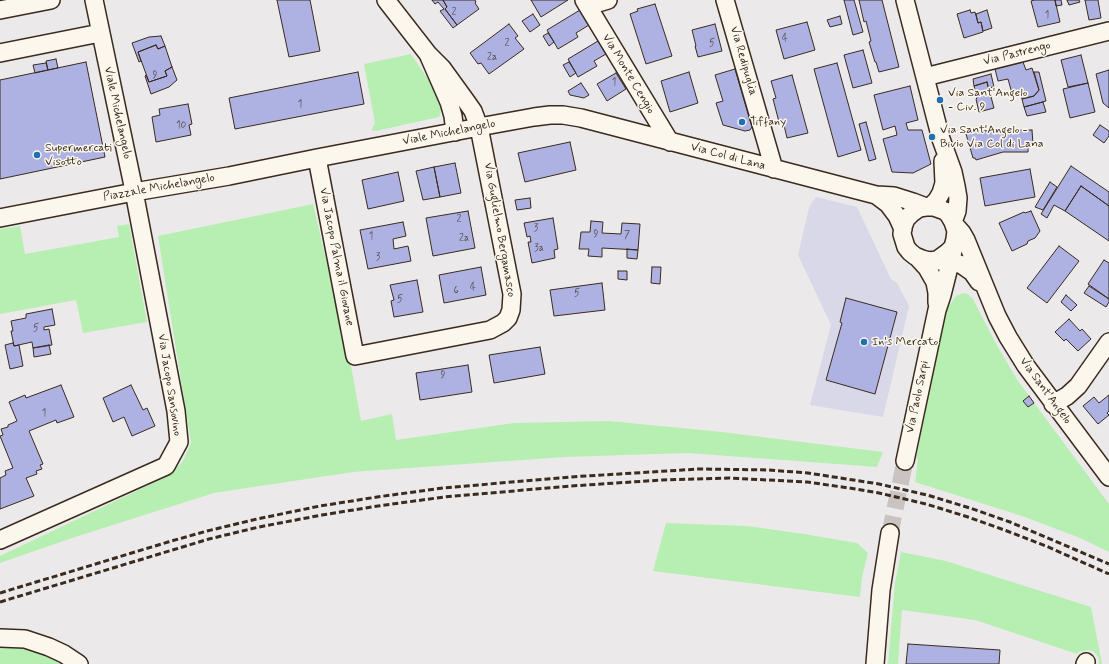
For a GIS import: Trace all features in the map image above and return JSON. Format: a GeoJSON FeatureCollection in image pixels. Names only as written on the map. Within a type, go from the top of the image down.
{"type":"FeatureCollection","features":[{"type":"Feature","properties":{"kind":"street"},"geometry":{"type":"LineString","coordinates":[[0,10],[51,0]]}},
{"type":"Feature","properties":{"kind":"street","name":"Viale Michelangelo"},"geometry":{"type":"LineString","coordinates":[[94,0],[134,192]]}},
{"type":"Feature","properties":{"kind":"street"},"geometry":{"type":"LineString","coordinates":[[386,0],[428,54],[449,102],[453,116],[454,132]]}},
{"type":"Feature","properties":{"kind":"street","name":"Via Monte Cengio"},"geometry":{"type":"LineString","coordinates":[[608,0],[586,3],[670,142]]}},
{"type":"Feature","properties":{"kind":"street","name":"Via Redipuglia"},"geometry":{"type":"LineString","coordinates":[[725,0],[774,169]]}},
{"type":"Feature","properties":{"kind":"street"},"geometry":{"type":"LineString","coordinates":[[905,0],[941,139],[953,172],[958,198],[953,247],[943,257],[937,260],[923,259],[910,252],[906,247],[903,240],[903,229],[906,219],[912,213],[919,208],[928,207],[937,200],[941,193],[944,183],[941,139]]}},
{"type":"Feature","properties":{"kind":"street","name":"Via Pastrengo"},"geometry":{"type":"LineString","coordinates":[[925,77],[1109,31]]}},
{"type":"Feature","properties":{"kind":"street"},"geometry":{"type":"LineString","coordinates":[[0,53],[100,33]]}},
{"type":"Feature","properties":{"kind":"street","name":"Via Guglielmo Bergamasco"},"geometry":{"type":"LineString","coordinates":[[355,356],[490,330],[503,323],[508,318],[511,310],[512,294],[479,127],[473,111],[442,68],[428,54]]}},
{"type":"Feature","properties":{"kind":"street","name":"Viale Michelangelo"},"geometry":{"type":"LineString","coordinates":[[317,158],[550,115],[563,115],[581,118]]}},
{"type":"Feature","properties":{"kind":"street","name":"Via Col di Lana"},"geometry":{"type":"LineString","coordinates":[[581,118],[876,195],[894,196],[928,207]]}},
{"type":"Feature","properties":{"kind":"street","name":"Piazzale Michelangelo"},"geometry":{"type":"LineString","coordinates":[[0,218],[134,192],[229,176],[317,158]]}},
{"type":"Feature","properties":{"kind":"street","name":"Via Jacopo Palma il Giovane"},"geometry":{"type":"LineString","coordinates":[[317,158],[355,356]]}},
{"type":"Feature","properties":{"kind":"street","name":"Via Jacopo Sansovino"},"geometry":{"type":"LineString","coordinates":[[0,540],[166,466],[179,442],[176,411],[134,192]]}},
{"type":"Feature","properties":{"kind":"street","name":"Via Col di Lana"},"geometry":{"type":"LineString","coordinates":[[876,195],[888,204],[897,216],[903,229]]}},
{"type":"Feature","properties":{"kind":"street","name":"Via Sant'Angelo"},"geometry":{"type":"LineString","coordinates":[[928,207],[945,211],[954,228],[962,233],[986,294]]}},
{"type":"Feature","properties":{"kind":"street","name":"Via Paolo Sarpi"},"geometry":{"type":"LineString","coordinates":[[905,461],[950,261],[954,228]]}},
{"type":"Feature","properties":{"kind":"street","name":"Via Sant'Angelo"},"geometry":{"type":"LineString","coordinates":[[923,259],[950,261],[962,265],[972,272],[978,279],[997,316],[1026,366],[1109,477]]}},
{"type":"Feature","properties":{"kind":"street","name":"Via Paolo Sarpi"},"geometry":{"type":"LineString","coordinates":[[923,259],[935,282],[940,303]]}},
{"type":"Feature","properties":{"kind":"street"},"geometry":{"type":"LineString","coordinates":[[940,303],[947,287],[960,280],[976,283],[986,294]]}},
{"type":"Feature","properties":{"kind":"street"},"geometry":{"type":"LineString","coordinates":[[1053,404],[1067,396],[1078,386],[1109,342]]}},
{"type":"Feature","properties":{"kind":"street"},"geometry":{"type":"LineString","coordinates":[[875,664],[881,590],[890,533]]}},
{"type":"Feature","properties":{"kind":"street"},"geometry":{"type":"LineString","coordinates":[[0,638],[25,639],[50,647],[79,664]]}},
{"type":"Feature","properties":{"kind":"shaded area"},"geometry":{"type":"Polygon","coordinates":[[[816,197],[857,207],[891,279],[897,283],[909,306],[883,417],[810,405],[831,325],[798,255],[809,208],[816,197]]]}},
{"type":"Feature","properties":{"kind":"green space"},"geometry":{"type":"Polygon","coordinates":[[[411,54],[432,85],[441,107],[439,117],[376,131],[371,130],[375,123],[364,64],[411,54]]]}},
{"type":"Feature","properties":{"kind":"green space"},"geometry":{"type":"Polygon","coordinates":[[[313,204],[352,371],[361,421],[392,414],[396,440],[514,423],[609,421],[722,432],[883,452],[877,467],[688,453],[565,457],[353,472],[214,493],[75,537],[0,563],[0,556],[168,476],[183,461],[191,443],[158,236],[313,204]]]}},
{"type":"Feature","properties":{"kind":"green space"},"geometry":{"type":"Polygon","coordinates":[[[129,224],[147,322],[83,333],[76,300],[0,314],[0,229],[20,226],[25,254],[119,237],[117,226],[129,224]]]}},
{"type":"Feature","properties":{"kind":"green space"},"geometry":{"type":"Polygon","coordinates":[[[965,293],[973,299],[995,342],[1018,381],[1109,504],[1109,552],[1080,538],[1025,517],[915,482],[918,459],[916,458],[946,310],[956,296],[965,293]]]}},
{"type":"Feature","properties":{"kind":"green space"},"geometry":{"type":"Polygon","coordinates":[[[666,523],[747,526],[857,543],[868,553],[862,577],[860,597],[653,571],[666,523]]]}},
{"type":"Feature","properties":{"kind":"green space"},"geometry":{"type":"Polygon","coordinates":[[[901,552],[946,561],[1091,607],[1102,664],[1099,664],[1099,659],[1093,651],[1089,650],[1079,652],[1077,654],[975,620],[902,610],[898,664],[888,664],[895,583],[901,552]]]}},
{"type":"Feature","properties":{"kind":"green space"},"geometry":{"type":"Polygon","coordinates":[[[21,643],[73,664],[0,664],[0,644],[21,643]]]}},
{"type":"Feature","properties":{"kind":"building"},"geometry":{"type":"Polygon","coordinates":[[[277,0],[310,0],[320,51],[289,57],[277,0]]]}},
{"type":"Feature","properties":{"kind":"building"},"geometry":{"type":"Polygon","coordinates":[[[432,0],[443,0],[447,7],[445,9],[457,25],[453,28],[440,11],[444,9],[438,2],[435,4],[432,0]]]}},
{"type":"Feature","properties":{"kind":"building"},"geometry":{"type":"Polygon","coordinates":[[[443,0],[475,0],[475,3],[479,9],[457,25],[445,9],[447,7],[443,0]]]}},
{"type":"Feature","properties":{"kind":"building"},"geometry":{"type":"Polygon","coordinates":[[[531,0],[568,0],[541,17],[531,0]]]}},
{"type":"Feature","properties":{"kind":"building"},"geometry":{"type":"Polygon","coordinates":[[[844,0],[854,0],[863,32],[853,35],[844,0]]]}},
{"type":"Feature","properties":{"kind":"building"},"geometry":{"type":"Polygon","coordinates":[[[859,0],[882,0],[899,67],[879,72],[869,42],[871,41],[866,21],[864,22],[859,0]]]}},
{"type":"Feature","properties":{"kind":"building"},"geometry":{"type":"Polygon","coordinates":[[[1055,0],[1060,22],[1038,27],[1031,1],[1055,0]]]}},
{"type":"Feature","properties":{"kind":"building"},"geometry":{"type":"Polygon","coordinates":[[[1055,0],[1061,0],[1062,5],[1056,6],[1055,0]]]}},
{"type":"Feature","properties":{"kind":"building"},"geometry":{"type":"Polygon","coordinates":[[[1067,0],[1079,0],[1080,2],[1069,5],[1067,0]]]}},
{"type":"Feature","properties":{"kind":"building"},"geometry":{"type":"Polygon","coordinates":[[[1085,0],[1098,0],[1101,18],[1089,20],[1085,0]]]}},
{"type":"Feature","properties":{"kind":"building"},"geometry":{"type":"Polygon","coordinates":[[[655,4],[672,56],[646,64],[630,14],[638,11],[637,9],[655,4]]]}},
{"type":"Feature","properties":{"kind":"building"},"geometry":{"type":"Polygon","coordinates":[[[580,10],[589,25],[576,33],[578,37],[558,49],[547,30],[580,10]]]}},
{"type":"Feature","properties":{"kind":"building"},"geometry":{"type":"Polygon","coordinates":[[[970,10],[971,13],[975,12],[978,23],[981,22],[983,32],[964,38],[957,14],[970,10]]]}},
{"type":"Feature","properties":{"kind":"building"},"geometry":{"type":"Polygon","coordinates":[[[987,10],[992,28],[983,31],[981,22],[978,23],[976,14],[987,10]]]}},
{"type":"Feature","properties":{"kind":"building"},"geometry":{"type":"Polygon","coordinates":[[[533,14],[540,25],[530,32],[522,21],[533,14]]]}},
{"type":"Feature","properties":{"kind":"building"},"geometry":{"type":"Polygon","coordinates":[[[840,16],[842,24],[830,27],[827,20],[840,16]]]}},
{"type":"Feature","properties":{"kind":"building"},"geometry":{"type":"Polygon","coordinates":[[[807,22],[815,50],[784,59],[776,30],[807,22]]]}},
{"type":"Feature","properties":{"kind":"building"},"geometry":{"type":"Polygon","coordinates":[[[509,24],[518,36],[515,38],[524,49],[489,74],[481,63],[478,64],[470,53],[509,24]]]}},
{"type":"Feature","properties":{"kind":"building"},"geometry":{"type":"Polygon","coordinates":[[[715,24],[722,51],[698,57],[692,30],[715,24]]]}},
{"type":"Feature","properties":{"kind":"building"},"geometry":{"type":"Polygon","coordinates":[[[548,33],[554,42],[549,46],[543,36],[548,33]]]}},
{"type":"Feature","properties":{"kind":"building"},"geometry":{"type":"Polygon","coordinates":[[[161,36],[165,46],[158,49],[156,45],[138,52],[141,61],[139,62],[132,43],[149,37],[161,36]]]}},
{"type":"Feature","properties":{"kind":"building"},"geometry":{"type":"Polygon","coordinates":[[[598,41],[606,54],[594,61],[597,66],[578,77],[568,59],[598,41]]]}},
{"type":"Feature","properties":{"kind":"building"},"geometry":{"type":"Polygon","coordinates":[[[156,45],[158,49],[165,46],[172,67],[165,71],[167,76],[149,82],[138,52],[156,45]]]}},
{"type":"Feature","properties":{"kind":"building"},"geometry":{"type":"Polygon","coordinates":[[[863,50],[872,83],[853,88],[844,55],[863,50]]]}},
{"type":"Feature","properties":{"kind":"building"},"geometry":{"type":"Polygon","coordinates":[[[1081,55],[1088,83],[1068,87],[1061,60],[1081,55]]]}},
{"type":"Feature","properties":{"kind":"building"},"geometry":{"type":"Polygon","coordinates":[[[56,59],[58,68],[48,70],[46,61],[56,59]]]}},
{"type":"Feature","properties":{"kind":"building"},"geometry":{"type":"Polygon","coordinates":[[[86,62],[105,157],[0,179],[0,80],[86,62]]]}},
{"type":"Feature","properties":{"kind":"building"},"geometry":{"type":"Polygon","coordinates":[[[569,62],[576,73],[570,77],[563,65],[569,62]]]}},
{"type":"Feature","properties":{"kind":"building"},"geometry":{"type":"Polygon","coordinates":[[[1023,62],[1026,70],[1032,68],[1039,90],[1034,96],[1022,99],[1021,95],[1013,97],[1008,79],[998,81],[995,69],[1023,62]]]}},
{"type":"Feature","properties":{"kind":"building"},"geometry":{"type":"Polygon","coordinates":[[[46,63],[48,70],[35,73],[33,65],[46,63]]]}},
{"type":"Feature","properties":{"kind":"building"},"geometry":{"type":"Polygon","coordinates":[[[837,63],[861,150],[838,157],[814,69],[837,63]]]}},
{"type":"Feature","properties":{"kind":"building"},"geometry":{"type":"Polygon","coordinates":[[[172,67],[177,80],[169,87],[151,94],[145,76],[146,75],[149,82],[167,76],[165,71],[172,67]]]}},
{"type":"Feature","properties":{"kind":"building"},"geometry":{"type":"Polygon","coordinates":[[[735,69],[752,127],[750,130],[745,131],[723,125],[716,103],[723,101],[715,75],[735,69]]]}},
{"type":"Feature","properties":{"kind":"building"},"geometry":{"type":"Polygon","coordinates":[[[1109,70],[1109,108],[1103,103],[1096,74],[1109,70]]]}},
{"type":"Feature","properties":{"kind":"building"},"geometry":{"type":"Polygon","coordinates":[[[358,72],[364,104],[235,129],[229,98],[358,72]]]}},
{"type":"Feature","properties":{"kind":"building"},"geometry":{"type":"Polygon","coordinates":[[[689,72],[698,103],[670,112],[661,81],[689,72]]]}},
{"type":"Feature","properties":{"kind":"building"},"geometry":{"type":"Polygon","coordinates":[[[1034,72],[1039,72],[1046,101],[1024,107],[1022,99],[1034,96],[1039,90],[1034,72]]]}},
{"type":"Feature","properties":{"kind":"building"},"geometry":{"type":"Polygon","coordinates":[[[616,73],[626,89],[607,101],[597,84],[616,73]]]}},
{"type":"Feature","properties":{"kind":"building"},"geometry":{"type":"Polygon","coordinates":[[[991,74],[994,87],[988,88],[987,82],[974,86],[973,79],[991,74]]]}},
{"type":"Feature","properties":{"kind":"building"},"geometry":{"type":"Polygon","coordinates":[[[792,75],[808,133],[787,138],[783,121],[779,122],[773,99],[776,98],[771,81],[792,75]]]}},
{"type":"Feature","properties":{"kind":"building"},"geometry":{"type":"Polygon","coordinates":[[[987,82],[994,108],[979,112],[974,86],[987,82]]]}},
{"type":"Feature","properties":{"kind":"building"},"geometry":{"type":"Polygon","coordinates":[[[581,83],[589,95],[584,98],[570,95],[568,91],[581,83]]]}},
{"type":"Feature","properties":{"kind":"building"},"geometry":{"type":"Polygon","coordinates":[[[1088,83],[1095,112],[1070,118],[1063,89],[1088,83]]]}},
{"type":"Feature","properties":{"kind":"building"},"geometry":{"type":"Polygon","coordinates":[[[910,86],[918,120],[906,123],[908,130],[922,130],[931,164],[913,173],[892,172],[883,139],[897,135],[895,126],[883,130],[874,95],[910,86]]]}},
{"type":"Feature","properties":{"kind":"building"},"geometry":{"type":"Polygon","coordinates":[[[1043,102],[1046,112],[1027,116],[1024,107],[1043,102]]]}},
{"type":"Feature","properties":{"kind":"building"},"geometry":{"type":"Polygon","coordinates":[[[188,104],[192,124],[189,125],[191,135],[156,142],[152,117],[160,115],[159,109],[188,104]]]}},
{"type":"Feature","properties":{"kind":"building"},"geometry":{"type":"Polygon","coordinates":[[[866,122],[876,159],[869,161],[859,124],[866,122]]]}},
{"type":"Feature","properties":{"kind":"building"},"geometry":{"type":"Polygon","coordinates":[[[1100,125],[1109,131],[1109,136],[1104,143],[1093,135],[1100,125]]]}},
{"type":"Feature","properties":{"kind":"building"},"geometry":{"type":"Polygon","coordinates":[[[1032,130],[1033,144],[1028,144],[1028,152],[1003,152],[976,160],[973,158],[966,134],[976,131],[1032,130]]]}},
{"type":"Feature","properties":{"kind":"building"},"geometry":{"type":"Polygon","coordinates":[[[570,142],[576,170],[525,182],[518,153],[570,142]]]}},
{"type":"Feature","properties":{"kind":"building"},"geometry":{"type":"Polygon","coordinates":[[[455,163],[461,193],[440,197],[434,167],[455,163]]]}},
{"type":"Feature","properties":{"kind":"building"},"geometry":{"type":"Polygon","coordinates":[[[1071,166],[1109,192],[1109,206],[1081,186],[1065,211],[1054,205],[1047,218],[1041,214],[1071,166]]]}},
{"type":"Feature","properties":{"kind":"building"},"geometry":{"type":"Polygon","coordinates":[[[434,167],[440,197],[423,200],[416,171],[434,167]]]}},
{"type":"Feature","properties":{"kind":"building"},"geometry":{"type":"Polygon","coordinates":[[[1030,169],[1035,197],[985,206],[980,178],[1030,169]]]}},
{"type":"Feature","properties":{"kind":"building"},"geometry":{"type":"Polygon","coordinates":[[[398,172],[404,201],[368,209],[362,180],[398,172]]]}},
{"type":"Feature","properties":{"kind":"building"},"geometry":{"type":"Polygon","coordinates":[[[1050,182],[1057,187],[1043,210],[1035,207],[1050,182]]]}},
{"type":"Feature","properties":{"kind":"building"},"geometry":{"type":"Polygon","coordinates":[[[1081,186],[1109,206],[1109,241],[1065,211],[1081,186]]]}},
{"type":"Feature","properties":{"kind":"building"},"geometry":{"type":"Polygon","coordinates":[[[530,198],[531,208],[517,210],[515,200],[530,198]]]}},
{"type":"Feature","properties":{"kind":"building"},"geometry":{"type":"Polygon","coordinates":[[[468,211],[475,248],[433,256],[426,218],[468,211]]]}},
{"type":"Feature","properties":{"kind":"building"},"geometry":{"type":"Polygon","coordinates":[[[1031,211],[1040,231],[1035,238],[1028,241],[1027,244],[1012,251],[999,223],[1024,212],[1031,211]]]}},
{"type":"Feature","properties":{"kind":"building"},"geometry":{"type":"Polygon","coordinates":[[[553,218],[558,249],[554,250],[555,258],[532,263],[528,242],[531,242],[530,236],[527,237],[524,223],[553,218]]]}},
{"type":"Feature","properties":{"kind":"building"},"geometry":{"type":"Polygon","coordinates":[[[591,221],[603,222],[602,233],[621,234],[622,223],[640,224],[638,250],[602,248],[602,257],[588,256],[589,249],[579,249],[581,232],[590,232],[591,221]]]}},
{"type":"Feature","properties":{"kind":"building"},"geometry":{"type":"Polygon","coordinates":[[[403,222],[406,236],[393,239],[394,249],[408,246],[411,261],[368,269],[360,230],[403,222]]]}},
{"type":"Feature","properties":{"kind":"building"},"geometry":{"type":"Polygon","coordinates":[[[1059,246],[1079,261],[1047,303],[1027,288],[1059,246]]]}},
{"type":"Feature","properties":{"kind":"building"},"geometry":{"type":"Polygon","coordinates":[[[627,249],[638,250],[637,259],[627,258],[627,249]]]}},
{"type":"Feature","properties":{"kind":"building"},"geometry":{"type":"Polygon","coordinates":[[[1104,260],[1109,263],[1109,299],[1088,284],[1104,260]]]}},
{"type":"Feature","properties":{"kind":"building"},"geometry":{"type":"Polygon","coordinates":[[[481,267],[486,295],[444,303],[439,275],[481,267]]]}},
{"type":"Feature","properties":{"kind":"building"},"geometry":{"type":"Polygon","coordinates":[[[652,267],[661,267],[660,284],[651,283],[652,267]]]}},
{"type":"Feature","properties":{"kind":"building"},"geometry":{"type":"Polygon","coordinates":[[[618,271],[627,271],[627,280],[618,279],[618,271]]]}},
{"type":"Feature","properties":{"kind":"building"},"geometry":{"type":"Polygon","coordinates":[[[417,280],[423,312],[394,317],[391,301],[394,300],[390,285],[417,280]]]}},
{"type":"Feature","properties":{"kind":"building"},"geometry":{"type":"Polygon","coordinates":[[[602,283],[605,310],[554,316],[550,290],[602,283]]]}},
{"type":"Feature","properties":{"kind":"building"},"geometry":{"type":"Polygon","coordinates":[[[1089,286],[1109,299],[1106,307],[1084,293],[1089,286]]]}},
{"type":"Feature","properties":{"kind":"building"},"geometry":{"type":"Polygon","coordinates":[[[1066,295],[1077,305],[1071,311],[1061,302],[1066,295]]]}},
{"type":"Feature","properties":{"kind":"building"},"geometry":{"type":"Polygon","coordinates":[[[846,298],[897,312],[875,394],[826,380],[842,323],[840,322],[846,298]]]}},
{"type":"Feature","properties":{"kind":"building"},"geometry":{"type":"Polygon","coordinates":[[[52,309],[55,325],[44,327],[44,330],[49,329],[52,345],[33,348],[32,342],[14,346],[11,321],[26,318],[26,314],[52,309]]]}},
{"type":"Feature","properties":{"kind":"building"},"geometry":{"type":"Polygon","coordinates":[[[1069,319],[1080,331],[1082,329],[1091,339],[1078,351],[1066,339],[1064,341],[1055,332],[1069,319]]]}},
{"type":"Feature","properties":{"kind":"building"},"geometry":{"type":"Polygon","coordinates":[[[13,343],[14,346],[19,345],[23,366],[10,369],[5,345],[13,343]]]}},
{"type":"Feature","properties":{"kind":"building"},"geometry":{"type":"Polygon","coordinates":[[[49,345],[51,354],[34,357],[33,348],[49,345]]]}},
{"type":"Feature","properties":{"kind":"building"},"geometry":{"type":"Polygon","coordinates":[[[540,347],[545,374],[494,383],[489,355],[540,347]]]}},
{"type":"Feature","properties":{"kind":"building"},"geometry":{"type":"Polygon","coordinates":[[[468,365],[472,392],[420,400],[416,373],[468,365]]]}},
{"type":"Feature","properties":{"kind":"building"},"geometry":{"type":"Polygon","coordinates":[[[61,385],[74,417],[57,423],[56,420],[29,431],[43,464],[40,465],[42,469],[36,471],[37,474],[26,478],[34,496],[0,509],[0,478],[6,475],[5,471],[13,468],[0,436],[3,435],[1,429],[8,427],[8,425],[17,421],[9,402],[25,395],[26,398],[61,385]]]}},
{"type":"Feature","properties":{"kind":"building"},"geometry":{"type":"Polygon","coordinates":[[[131,385],[143,410],[147,408],[155,426],[132,436],[124,417],[113,422],[103,398],[131,385]]]}},
{"type":"Feature","properties":{"kind":"building"},"geometry":{"type":"Polygon","coordinates":[[[1109,395],[1109,411],[1107,413],[1109,415],[1098,424],[1083,406],[1094,397],[1099,403],[1109,395]]]}},
{"type":"Feature","properties":{"kind":"building"},"geometry":{"type":"Polygon","coordinates":[[[1029,396],[1034,403],[1028,407],[1023,401],[1029,396]]]}},
{"type":"Feature","properties":{"kind":"building"},"geometry":{"type":"Polygon","coordinates":[[[908,644],[1000,650],[999,664],[906,664],[908,644]]]}},
{"type":"Feature","properties":{"kind":"tunnel"},"geometry":{"type":"LineString","coordinates":[[890,533],[905,461]]}},
{"type":"Feature","properties":{"kind":"railway"},"geometry":{"type":"LineString","coordinates":[[0,593],[207,531],[320,506],[443,488],[570,477],[699,469],[769,470],[808,473],[879,484],[927,495],[1010,522],[1109,564]]}},
{"type":"Feature","properties":{"kind":"railway"},"geometry":{"type":"LineString","coordinates":[[0,602],[209,539],[259,527],[322,515],[444,497],[571,486],[662,480],[729,478],[807,482],[879,493],[926,504],[1007,531],[1046,546],[1109,574]]}},
{"type":"Feature","properties":{"kind":"place","name":"Via Sant'Angelo - Civ. 9"},"geometry":{"type":"Point","coordinates":[940,100]}},
{"type":"Feature","properties":{"kind":"place","name":"Tiffany"},"geometry":{"type":"Point","coordinates":[742,122]}},
{"type":"Feature","properties":{"kind":"place","name":"Via Sant'Angelo - Bivio Via Col di Lana"},"geometry":{"type":"Point","coordinates":[932,137]}},
{"type":"Feature","properties":{"kind":"place","name":"Supermercati Visotto"},"geometry":{"type":"Point","coordinates":[37,155]}},
{"type":"Feature","properties":{"kind":"place","name":"In's Mercato"},"geometry":{"type":"Point","coordinates":[864,342]}}]}
